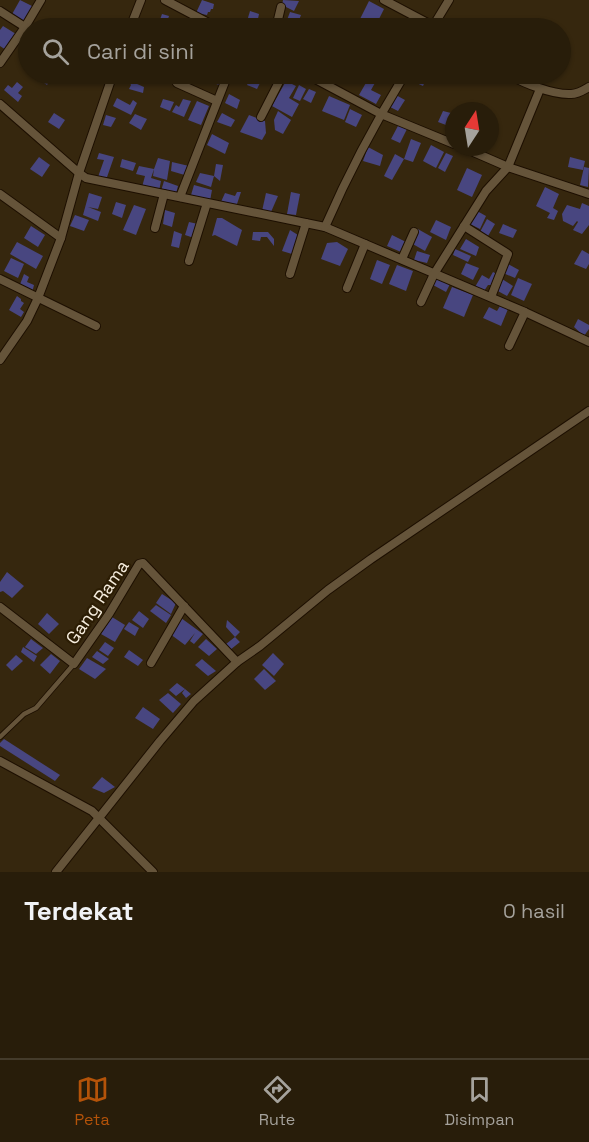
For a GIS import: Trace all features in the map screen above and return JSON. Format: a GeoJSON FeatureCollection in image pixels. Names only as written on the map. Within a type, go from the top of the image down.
{"type":"FeatureCollection","features":[{"type":"Feature","properties":{"kind":"street"},"geometry":{"type":"LineString","coordinates":[[32,18],[41,0]]}},
{"type":"Feature","properties":{"kind":"street"},"geometry":{"type":"LineString","coordinates":[[134,18],[141,0]]}},
{"type":"Feature","properties":{"kind":"street"},"geometry":{"type":"LineString","coordinates":[[165,0],[199,18]]}},
{"type":"Feature","properties":{"kind":"street"},"geometry":{"type":"LineString","coordinates":[[384,0],[417,18]]}},
{"type":"Feature","properties":{"kind":"street"},"geometry":{"type":"LineString","coordinates":[[440,18],[449,0]]}},
{"type":"Feature","properties":{"kind":"street"},"geometry":{"type":"LineString","coordinates":[[278,18],[281,7]]}},
{"type":"Feature","properties":{"kind":"street"},"geometry":{"type":"LineString","coordinates":[[0,11],[18,22]]}},
{"type":"Feature","properties":{"kind":"street"},"geometry":{"type":"LineString","coordinates":[[0,63],[18,40]]}},
{"type":"Feature","properties":{"kind":"street"},"geometry":{"type":"LineString","coordinates":[[0,360],[27,321],[39,298],[61,238],[108,84]]}},
{"type":"Feature","properties":{"kind":"street"},"geometry":{"type":"LineString","coordinates":[[179,84],[217,101]]}},
{"type":"Feature","properties":{"kind":"street"},"geometry":{"type":"LineString","coordinates":[[180,197],[224,84]]}},
{"type":"Feature","properties":{"kind":"street"},"geometry":{"type":"LineString","coordinates":[[261,117],[278,84]]}},
{"type":"Feature","properties":{"kind":"street"},"geometry":{"type":"LineString","coordinates":[[328,84],[381,114],[445,140]]}},
{"type":"Feature","properties":{"kind":"street"},"geometry":{"type":"LineString","coordinates":[[325,227],[341,189],[399,84]]}},
{"type":"Feature","properties":{"kind":"street"},"geometry":{"type":"LineString","coordinates":[[529,84],[540,89],[572,94],[589,87]]}},
{"type":"Feature","properties":{"kind":"street"},"geometry":{"type":"LineString","coordinates":[[421,302],[434,274],[486,191],[508,167],[540,89]]}},
{"type":"Feature","properties":{"kind":"street"},"geometry":{"type":"LineString","coordinates":[[0,104],[86,178],[325,227],[491,297],[589,342]]}},
{"type":"Feature","properties":{"kind":"street"},"geometry":{"type":"LineString","coordinates":[[483,156],[508,167],[589,194]]}},
{"type":"Feature","properties":{"kind":"street"},"geometry":{"type":"LineString","coordinates":[[0,194],[61,238]]}},
{"type":"Feature","properties":{"kind":"street"},"geometry":{"type":"LineString","coordinates":[[155,228],[164,194]]}},
{"type":"Feature","properties":{"kind":"street"},"geometry":{"type":"LineString","coordinates":[[189,261],[207,203]]}},
{"type":"Feature","properties":{"kind":"street"},"geometry":{"type":"LineString","coordinates":[[290,274],[306,223]]}},
{"type":"Feature","properties":{"kind":"street"},"geometry":{"type":"LineString","coordinates":[[464,226],[508,254],[491,297]]}},
{"type":"Feature","properties":{"kind":"street"},"geometry":{"type":"LineString","coordinates":[[402,259],[414,231]]}},
{"type":"Feature","properties":{"kind":"street"},"geometry":{"type":"LineString","coordinates":[[347,288],[365,244]]}},
{"type":"Feature","properties":{"kind":"street"},"geometry":{"type":"LineString","coordinates":[[0,279],[96,326]]}},
{"type":"Feature","properties":{"kind":"street"},"geometry":{"type":"LineString","coordinates":[[509,346],[525,312]]}},
{"type":"Feature","properties":{"kind":"street"},"geometry":{"type":"LineString","coordinates":[[56,872],[194,701],[237,662],[371,559],[589,411]]}},
{"type":"Feature","properties":{"kind":"street","name":"Gang Rama"},"geometry":{"type":"LineString","coordinates":[[0,608],[75,664],[142,563],[237,662]]}},
{"type":"Feature","properties":{"kind":"street"},"geometry":{"type":"LineString","coordinates":[[151,663],[184,606]]}},
{"type":"Feature","properties":{"kind":"street"},"geometry":{"type":"LineString","coordinates":[[0,761],[89,809],[153,872]]}},
{"type":"Feature","properties":{"kind":"lane"},"geometry":{"type":"LineString","coordinates":[[0,737],[24,714],[36,708],[75,664]]}},
{"type":"Feature","properties":{"kind":"building"},"geometry":{"type":"Polygon","coordinates":[[[20,0],[34,7],[27,18],[18,18],[18,21],[11,16],[20,0]]]}},
{"type":"Feature","properties":{"kind":"building"},"geometry":{"type":"Polygon","coordinates":[[[202,0],[214,4],[213,9],[207,15],[196,13],[202,0]]]}},
{"type":"Feature","properties":{"kind":"building"},"geometry":{"type":"Polygon","coordinates":[[[283,0],[299,1],[294,11],[282,5],[283,0]]]}},
{"type":"Feature","properties":{"kind":"building"},"geometry":{"type":"Polygon","coordinates":[[[369,1],[384,9],[380,18],[360,18],[369,1]]]}},
{"type":"Feature","properties":{"kind":"building"},"geometry":{"type":"Polygon","coordinates":[[[250,11],[259,14],[258,18],[248,18],[250,11]]]}},
{"type":"Feature","properties":{"kind":"building"},"geometry":{"type":"Polygon","coordinates":[[[290,12],[301,15],[300,18],[288,18],[290,12]]]}},
{"type":"Feature","properties":{"kind":"building"},"geometry":{"type":"Polygon","coordinates":[[[162,14],[169,16],[168,18],[161,18],[162,14]]]}},
{"type":"Feature","properties":{"kind":"building"},"geometry":{"type":"Polygon","coordinates":[[[3,26],[16,34],[6,50],[0,46],[0,30],[3,26]]]}},
{"type":"Feature","properties":{"kind":"building"},"geometry":{"type":"Polygon","coordinates":[[[17,82],[23,87],[18,93],[22,96],[18,102],[4,90],[8,85],[12,88],[17,82]]]}},
{"type":"Feature","properties":{"kind":"building"},"geometry":{"type":"Polygon","coordinates":[[[137,84],[144,87],[143,93],[129,89],[131,85],[137,84]]]}},
{"type":"Feature","properties":{"kind":"building"},"geometry":{"type":"Polygon","coordinates":[[[247,84],[260,84],[257,89],[247,84]]]}},
{"type":"Feature","properties":{"kind":"building"},"geometry":{"type":"Polygon","coordinates":[[[284,84],[296,86],[289,98],[299,104],[292,117],[272,106],[284,84]]]}},
{"type":"Feature","properties":{"kind":"building"},"geometry":{"type":"Polygon","coordinates":[[[365,84],[374,84],[371,90],[381,95],[376,104],[359,95],[365,84]]]}},
{"type":"Feature","properties":{"kind":"building"},"geometry":{"type":"Polygon","coordinates":[[[299,85],[306,89],[300,101],[293,98],[299,85]]]}},
{"type":"Feature","properties":{"kind":"building"},"geometry":{"type":"Polygon","coordinates":[[[309,89],[316,92],[311,103],[303,99],[309,89]]]}},
{"type":"Feature","properties":{"kind":"building"},"geometry":{"type":"Polygon","coordinates":[[[229,94],[240,100],[237,109],[225,103],[229,94]]]}},
{"type":"Feature","properties":{"kind":"building"},"geometry":{"type":"Polygon","coordinates":[[[394,94],[405,100],[398,111],[388,106],[394,94]]]}},
{"type":"Feature","properties":{"kind":"building"},"geometry":{"type":"Polygon","coordinates":[[[329,96],[350,105],[344,120],[322,111],[329,96]]]}},
{"type":"Feature","properties":{"kind":"building"},"geometry":{"type":"Polygon","coordinates":[[[117,98],[130,105],[133,100],[137,103],[131,115],[113,106],[117,98]]]}},
{"type":"Feature","properties":{"kind":"building"},"geometry":{"type":"Polygon","coordinates":[[[163,99],[174,102],[170,111],[160,107],[163,99]]]}},
{"type":"Feature","properties":{"kind":"building"},"geometry":{"type":"Polygon","coordinates":[[[183,99],[191,101],[184,117],[172,112],[176,105],[179,107],[183,99]]]}},
{"type":"Feature","properties":{"kind":"building"},"geometry":{"type":"Polygon","coordinates":[[[197,101],[209,106],[201,125],[188,120],[197,101]]]}},
{"type":"Feature","properties":{"kind":"building"},"geometry":{"type":"Polygon","coordinates":[[[350,109],[362,115],[356,127],[345,122],[350,109]]]}},
{"type":"Feature","properties":{"kind":"building"},"geometry":{"type":"Polygon","coordinates":[[[278,111],[291,120],[283,134],[275,130],[274,120],[278,111]]]}},
{"type":"Feature","properties":{"kind":"building"},"geometry":{"type":"Polygon","coordinates":[[[443,111],[445,112],[445,125],[438,122],[443,111]]]}},
{"type":"Feature","properties":{"kind":"building"},"geometry":{"type":"Polygon","coordinates":[[[54,113],[65,120],[59,129],[48,122],[54,113]]]}},
{"type":"Feature","properties":{"kind":"building"},"geometry":{"type":"Polygon","coordinates":[[[222,113],[235,120],[231,127],[217,122],[222,113]]]}},
{"type":"Feature","properties":{"kind":"building"},"geometry":{"type":"Polygon","coordinates":[[[135,114],[147,119],[141,130],[129,123],[135,114]]]}},
{"type":"Feature","properties":{"kind":"building"},"geometry":{"type":"Polygon","coordinates":[[[106,115],[116,118],[111,127],[103,125],[106,115]]]}},
{"type":"Feature","properties":{"kind":"building"},"geometry":{"type":"Polygon","coordinates":[[[249,115],[265,121],[266,133],[262,140],[240,132],[249,115]]]}},
{"type":"Feature","properties":{"kind":"building"},"geometry":{"type":"Polygon","coordinates":[[[399,124],[407,129],[400,143],[391,139],[399,124]]]}},
{"type":"Feature","properties":{"kind":"building"},"geometry":{"type":"Polygon","coordinates":[[[212,134],[229,143],[225,154],[207,145],[212,134]]]}},
{"type":"Feature","properties":{"kind":"building"},"geometry":{"type":"Polygon","coordinates":[[[411,139],[421,143],[413,162],[404,159],[411,139]]]}},
{"type":"Feature","properties":{"kind":"building"},"geometry":{"type":"Polygon","coordinates":[[[431,145],[444,152],[436,168],[423,161],[431,145]]]}},
{"type":"Feature","properties":{"kind":"building"},"geometry":{"type":"Polygon","coordinates":[[[368,147],[383,155],[380,166],[363,161],[368,147]]]}},
{"type":"Feature","properties":{"kind":"building"},"geometry":{"type":"Polygon","coordinates":[[[99,153],[114,157],[106,180],[98,177],[104,160],[97,159],[99,153]]]}},
{"type":"Feature","properties":{"kind":"building"},"geometry":{"type":"Polygon","coordinates":[[[395,154],[404,159],[392,180],[384,176],[395,154]]]}},
{"type":"Feature","properties":{"kind":"building"},"geometry":{"type":"Polygon","coordinates":[[[445,155],[453,156],[445,172],[438,168],[445,155]]]}},
{"type":"Feature","properties":{"kind":"building"},"geometry":{"type":"Polygon","coordinates":[[[39,157],[50,165],[42,177],[30,169],[39,157]]]}},
{"type":"Feature","properties":{"kind":"building"},"geometry":{"type":"Polygon","coordinates":[[[570,157],[585,161],[583,170],[568,167],[570,157]]]}},
{"type":"Feature","properties":{"kind":"building"},"geometry":{"type":"Polygon","coordinates":[[[158,158],[170,161],[167,180],[153,176],[158,158]]]}},
{"type":"Feature","properties":{"kind":"building"},"geometry":{"type":"Polygon","coordinates":[[[122,159],[136,163],[133,171],[120,167],[122,159]]]}},
{"type":"Feature","properties":{"kind":"building"},"geometry":{"type":"Polygon","coordinates":[[[172,162],[189,166],[188,176],[171,171],[172,162]]]}},
{"type":"Feature","properties":{"kind":"building"},"geometry":{"type":"Polygon","coordinates":[[[216,164],[223,165],[220,181],[214,176],[216,164]]]}},
{"type":"Feature","properties":{"kind":"building"},"geometry":{"type":"Polygon","coordinates":[[[139,166],[154,169],[151,178],[161,181],[159,191],[142,187],[145,176],[136,174],[139,166]]]}},
{"type":"Feature","properties":{"kind":"building"},"geometry":{"type":"Polygon","coordinates":[[[584,167],[589,168],[588,187],[580,185],[584,167]]]}},
{"type":"Feature","properties":{"kind":"building"},"geometry":{"type":"Polygon","coordinates":[[[467,168],[482,175],[472,197],[457,190],[467,168]]]}},
{"type":"Feature","properties":{"kind":"building"},"geometry":{"type":"Polygon","coordinates":[[[200,173],[214,176],[211,187],[196,182],[200,173]]]}},
{"type":"Feature","properties":{"kind":"building"},"geometry":{"type":"Polygon","coordinates":[[[164,181],[178,186],[176,194],[161,191],[164,181]]]}},
{"type":"Feature","properties":{"kind":"building"},"geometry":{"type":"Polygon","coordinates":[[[194,185],[212,190],[210,201],[191,195],[194,185]]]}},
{"type":"Feature","properties":{"kind":"building"},"geometry":{"type":"Polygon","coordinates":[[[545,187],[559,194],[553,208],[558,211],[554,220],[547,218],[550,213],[536,206],[545,187]]]}},
{"type":"Feature","properties":{"kind":"building"},"geometry":{"type":"Polygon","coordinates":[[[237,192],[241,192],[236,207],[220,204],[225,193],[235,196],[237,192]]]}},
{"type":"Feature","properties":{"kind":"building"},"geometry":{"type":"Polygon","coordinates":[[[291,192],[300,194],[296,215],[287,214],[291,192]]]}},
{"type":"Feature","properties":{"kind":"building"},"geometry":{"type":"Polygon","coordinates":[[[89,193],[102,197],[98,209],[88,207],[101,212],[98,221],[83,215],[89,193]]]}},
{"type":"Feature","properties":{"kind":"building"},"geometry":{"type":"Polygon","coordinates":[[[266,193],[278,196],[271,212],[262,211],[266,193]]]}},
{"type":"Feature","properties":{"kind":"building"},"geometry":{"type":"Polygon","coordinates":[[[116,202],[126,205],[122,218],[112,214],[116,202]]]}},
{"type":"Feature","properties":{"kind":"building"},"geometry":{"type":"Polygon","coordinates":[[[582,203],[589,206],[589,225],[582,234],[573,230],[577,221],[573,226],[563,221],[562,214],[567,205],[580,209],[582,203]]]}},
{"type":"Feature","properties":{"kind":"building"},"geometry":{"type":"Polygon","coordinates":[[[134,205],[146,209],[136,235],[123,230],[134,205]]]}},
{"type":"Feature","properties":{"kind":"building"},"geometry":{"type":"Polygon","coordinates":[[[165,210],[175,213],[172,227],[163,224],[165,210]]]}},
{"type":"Feature","properties":{"kind":"building"},"geometry":{"type":"Polygon","coordinates":[[[477,211],[486,216],[480,229],[470,224],[477,211]]]}},
{"type":"Feature","properties":{"kind":"building"},"geometry":{"type":"Polygon","coordinates":[[[75,215],[89,220],[84,231],[70,226],[75,215]]]}},
{"type":"Feature","properties":{"kind":"building"},"geometry":{"type":"Polygon","coordinates":[[[217,218],[222,218],[242,230],[237,246],[215,235],[212,236],[217,218]]]}},
{"type":"Feature","properties":{"kind":"building"},"geometry":{"type":"Polygon","coordinates":[[[487,219],[495,224],[488,236],[480,232],[487,219]]]}},
{"type":"Feature","properties":{"kind":"building"},"geometry":{"type":"Polygon","coordinates":[[[436,220],[451,227],[446,240],[430,232],[436,220]]]}},
{"type":"Feature","properties":{"kind":"building"},"geometry":{"type":"Polygon","coordinates":[[[189,222],[198,224],[194,238],[185,235],[189,222]]]}},
{"type":"Feature","properties":{"kind":"building"},"geometry":{"type":"Polygon","coordinates":[[[503,224],[517,230],[513,238],[499,233],[503,224]]]}},
{"type":"Feature","properties":{"kind":"building"},"geometry":{"type":"Polygon","coordinates":[[[31,226],[45,235],[38,247],[24,238],[31,226]]]}},
{"type":"Feature","properties":{"kind":"building"},"geometry":{"type":"Polygon","coordinates":[[[416,228],[432,237],[425,251],[411,243],[416,228]]]}},
{"type":"Feature","properties":{"kind":"building"},"geometry":{"type":"Polygon","coordinates":[[[290,230],[298,235],[292,254],[282,251],[290,230]]]}},
{"type":"Feature","properties":{"kind":"building"},"geometry":{"type":"Polygon","coordinates":[[[174,231],[182,234],[179,248],[171,246],[174,231]]]}},
{"type":"Feature","properties":{"kind":"building"},"geometry":{"type":"Polygon","coordinates":[[[253,232],[268,232],[274,239],[274,246],[267,237],[261,237],[260,241],[252,240],[253,232]]]}},
{"type":"Feature","properties":{"kind":"building"},"geometry":{"type":"Polygon","coordinates":[[[392,235],[406,242],[401,252],[387,246],[392,235]]]}},
{"type":"Feature","properties":{"kind":"building"},"geometry":{"type":"Polygon","coordinates":[[[466,239],[479,247],[476,256],[460,249],[466,239]]]}},
{"type":"Feature","properties":{"kind":"building"},"geometry":{"type":"Polygon","coordinates":[[[17,242],[43,256],[36,269],[10,254],[17,242]]]}},
{"type":"Feature","properties":{"kind":"building"},"geometry":{"type":"Polygon","coordinates":[[[337,242],[348,249],[340,266],[321,259],[327,243],[337,242]]]}},
{"type":"Feature","properties":{"kind":"building"},"geometry":{"type":"Polygon","coordinates":[[[455,249],[471,256],[468,262],[453,255],[455,249]]]}},
{"type":"Feature","properties":{"kind":"building"},"geometry":{"type":"Polygon","coordinates":[[[582,250],[589,254],[589,264],[586,269],[574,264],[582,250]]]}},
{"type":"Feature","properties":{"kind":"building"},"geometry":{"type":"Polygon","coordinates":[[[417,251],[430,255],[427,263],[414,260],[417,251]]]}},
{"type":"Feature","properties":{"kind":"building"},"geometry":{"type":"Polygon","coordinates":[[[11,258],[24,264],[18,278],[4,271],[11,258]]]}},
{"type":"Feature","properties":{"kind":"building"},"geometry":{"type":"Polygon","coordinates":[[[377,260],[390,265],[382,284],[370,279],[377,260]]]}},
{"type":"Feature","properties":{"kind":"building"},"geometry":{"type":"Polygon","coordinates":[[[466,263],[479,268],[473,280],[461,274],[466,263]]]}},
{"type":"Feature","properties":{"kind":"building"},"geometry":{"type":"Polygon","coordinates":[[[508,264],[519,270],[515,278],[503,273],[508,264]]]}},
{"type":"Feature","properties":{"kind":"building"},"geometry":{"type":"Polygon","coordinates":[[[397,265],[413,271],[406,291],[389,284],[397,265]]]}},
{"type":"Feature","properties":{"kind":"building"},"geometry":{"type":"Polygon","coordinates":[[[493,272],[499,275],[493,285],[488,285],[484,291],[475,287],[482,275],[489,279],[493,272]]]}},
{"type":"Feature","properties":{"kind":"building"},"geometry":{"type":"Polygon","coordinates":[[[24,274],[29,277],[27,282],[34,285],[32,293],[19,287],[24,274]]]}},
{"type":"Feature","properties":{"kind":"building"},"geometry":{"type":"Polygon","coordinates":[[[437,277],[450,284],[446,292],[433,285],[437,277]]]}},
{"type":"Feature","properties":{"kind":"building"},"geometry":{"type":"Polygon","coordinates":[[[518,278],[532,284],[524,301],[511,295],[518,278]]]}},
{"type":"Feature","properties":{"kind":"building"},"geometry":{"type":"Polygon","coordinates":[[[502,279],[513,286],[507,296],[496,290],[502,279]]]}},
{"type":"Feature","properties":{"kind":"building"},"geometry":{"type":"Polygon","coordinates":[[[452,287],[473,295],[464,317],[443,308],[452,287]]]}},
{"type":"Feature","properties":{"kind":"building"},"geometry":{"type":"Polygon","coordinates":[[[17,296],[24,303],[20,309],[24,312],[21,317],[9,310],[17,296]]]}},
{"type":"Feature","properties":{"kind":"building"},"geometry":{"type":"Polygon","coordinates":[[[500,306],[508,309],[501,326],[483,318],[489,307],[497,311],[500,306]]]}},
{"type":"Feature","properties":{"kind":"building"},"geometry":{"type":"Polygon","coordinates":[[[578,319],[589,325],[584,336],[574,327],[578,319]]]}},
{"type":"Feature","properties":{"kind":"building"},"geometry":{"type":"Polygon","coordinates":[[[7,572],[24,586],[12,598],[3,591],[0,592],[0,582],[7,572]]]}},
{"type":"Feature","properties":{"kind":"building"},"geometry":{"type":"Polygon","coordinates":[[[162,594],[176,603],[171,614],[156,603],[162,594]]]}},
{"type":"Feature","properties":{"kind":"building"},"geometry":{"type":"Polygon","coordinates":[[[156,605],[171,615],[166,623],[150,611],[156,605]]]}},
{"type":"Feature","properties":{"kind":"building"},"geometry":{"type":"Polygon","coordinates":[[[139,611],[149,619],[143,628],[132,620],[139,611]]]}},
{"type":"Feature","properties":{"kind":"building"},"geometry":{"type":"Polygon","coordinates":[[[47,613],[59,624],[49,634],[38,624],[47,613]]]}},
{"type":"Feature","properties":{"kind":"building"},"geometry":{"type":"Polygon","coordinates":[[[112,617],[125,625],[115,642],[101,634],[112,617]]]}},
{"type":"Feature","properties":{"kind":"building"},"geometry":{"type":"Polygon","coordinates":[[[181,618],[203,634],[194,644],[190,641],[195,633],[185,645],[170,634],[181,618]]]}},
{"type":"Feature","properties":{"kind":"building"},"geometry":{"type":"Polygon","coordinates":[[[227,620],[240,632],[235,637],[226,627],[227,620]]]}},
{"type":"Feature","properties":{"kind":"building"},"geometry":{"type":"Polygon","coordinates":[[[129,622],[139,628],[135,636],[124,629],[129,622]]]}},
{"type":"Feature","properties":{"kind":"building"},"geometry":{"type":"Polygon","coordinates":[[[235,637],[240,642],[230,650],[226,644],[235,637]]]}},
{"type":"Feature","properties":{"kind":"building"},"geometry":{"type":"Polygon","coordinates":[[[31,639],[43,648],[36,654],[25,647],[31,639]]]}},
{"type":"Feature","properties":{"kind":"building"},"geometry":{"type":"Polygon","coordinates":[[[206,639],[217,649],[209,656],[198,647],[206,639]]]}},
{"type":"Feature","properties":{"kind":"building"},"geometry":{"type":"Polygon","coordinates":[[[105,642],[114,648],[108,656],[99,650],[105,642]]]}},
{"type":"Feature","properties":{"kind":"building"},"geometry":{"type":"Polygon","coordinates":[[[23,647],[37,656],[34,662],[21,652],[23,647]]]}},
{"type":"Feature","properties":{"kind":"building"},"geometry":{"type":"Polygon","coordinates":[[[129,650],[143,660],[138,666],[124,657],[129,650]]]}},
{"type":"Feature","properties":{"kind":"building"},"geometry":{"type":"Polygon","coordinates":[[[97,651],[109,659],[103,664],[92,657],[97,651]]]}},
{"type":"Feature","properties":{"kind":"building"},"geometry":{"type":"Polygon","coordinates":[[[273,653],[284,664],[274,676],[262,665],[273,653]]]}},
{"type":"Feature","properties":{"kind":"building"},"geometry":{"type":"Polygon","coordinates":[[[51,654],[60,661],[50,674],[40,665],[51,654]]]}},
{"type":"Feature","properties":{"kind":"building"},"geometry":{"type":"Polygon","coordinates":[[[16,655],[23,661],[12,671],[6,665],[16,655]]]}},
{"type":"Feature","properties":{"kind":"building"},"geometry":{"type":"Polygon","coordinates":[[[87,658],[106,669],[95,679],[79,669],[87,658]]]}},
{"type":"Feature","properties":{"kind":"building"},"geometry":{"type":"Polygon","coordinates":[[[202,659],[216,671],[208,676],[195,665],[202,659]]]}},
{"type":"Feature","properties":{"kind":"building"},"geometry":{"type":"Polygon","coordinates":[[[264,669],[276,681],[265,690],[254,679],[264,669]]]}},
{"type":"Feature","properties":{"kind":"building"},"geometry":{"type":"Polygon","coordinates":[[[177,683],[185,689],[176,696],[169,690],[177,683]]]}},
{"type":"Feature","properties":{"kind":"building"},"geometry":{"type":"Polygon","coordinates":[[[185,689],[191,694],[186,698],[182,693],[185,689]]]}},
{"type":"Feature","properties":{"kind":"building"},"geometry":{"type":"Polygon","coordinates":[[[168,693],[181,704],[173,713],[159,700],[168,693]]]}},
{"type":"Feature","properties":{"kind":"building"},"geometry":{"type":"Polygon","coordinates":[[[143,707],[160,719],[153,729],[135,718],[143,707]]]}},
{"type":"Feature","properties":{"kind":"building"},"geometry":{"type":"Polygon","coordinates":[[[4,739],[60,775],[55,781],[0,746],[4,739]]]}},
{"type":"Feature","properties":{"kind":"building"},"geometry":{"type":"Polygon","coordinates":[[[102,777],[115,787],[104,793],[92,788],[102,777]]]}}]}
